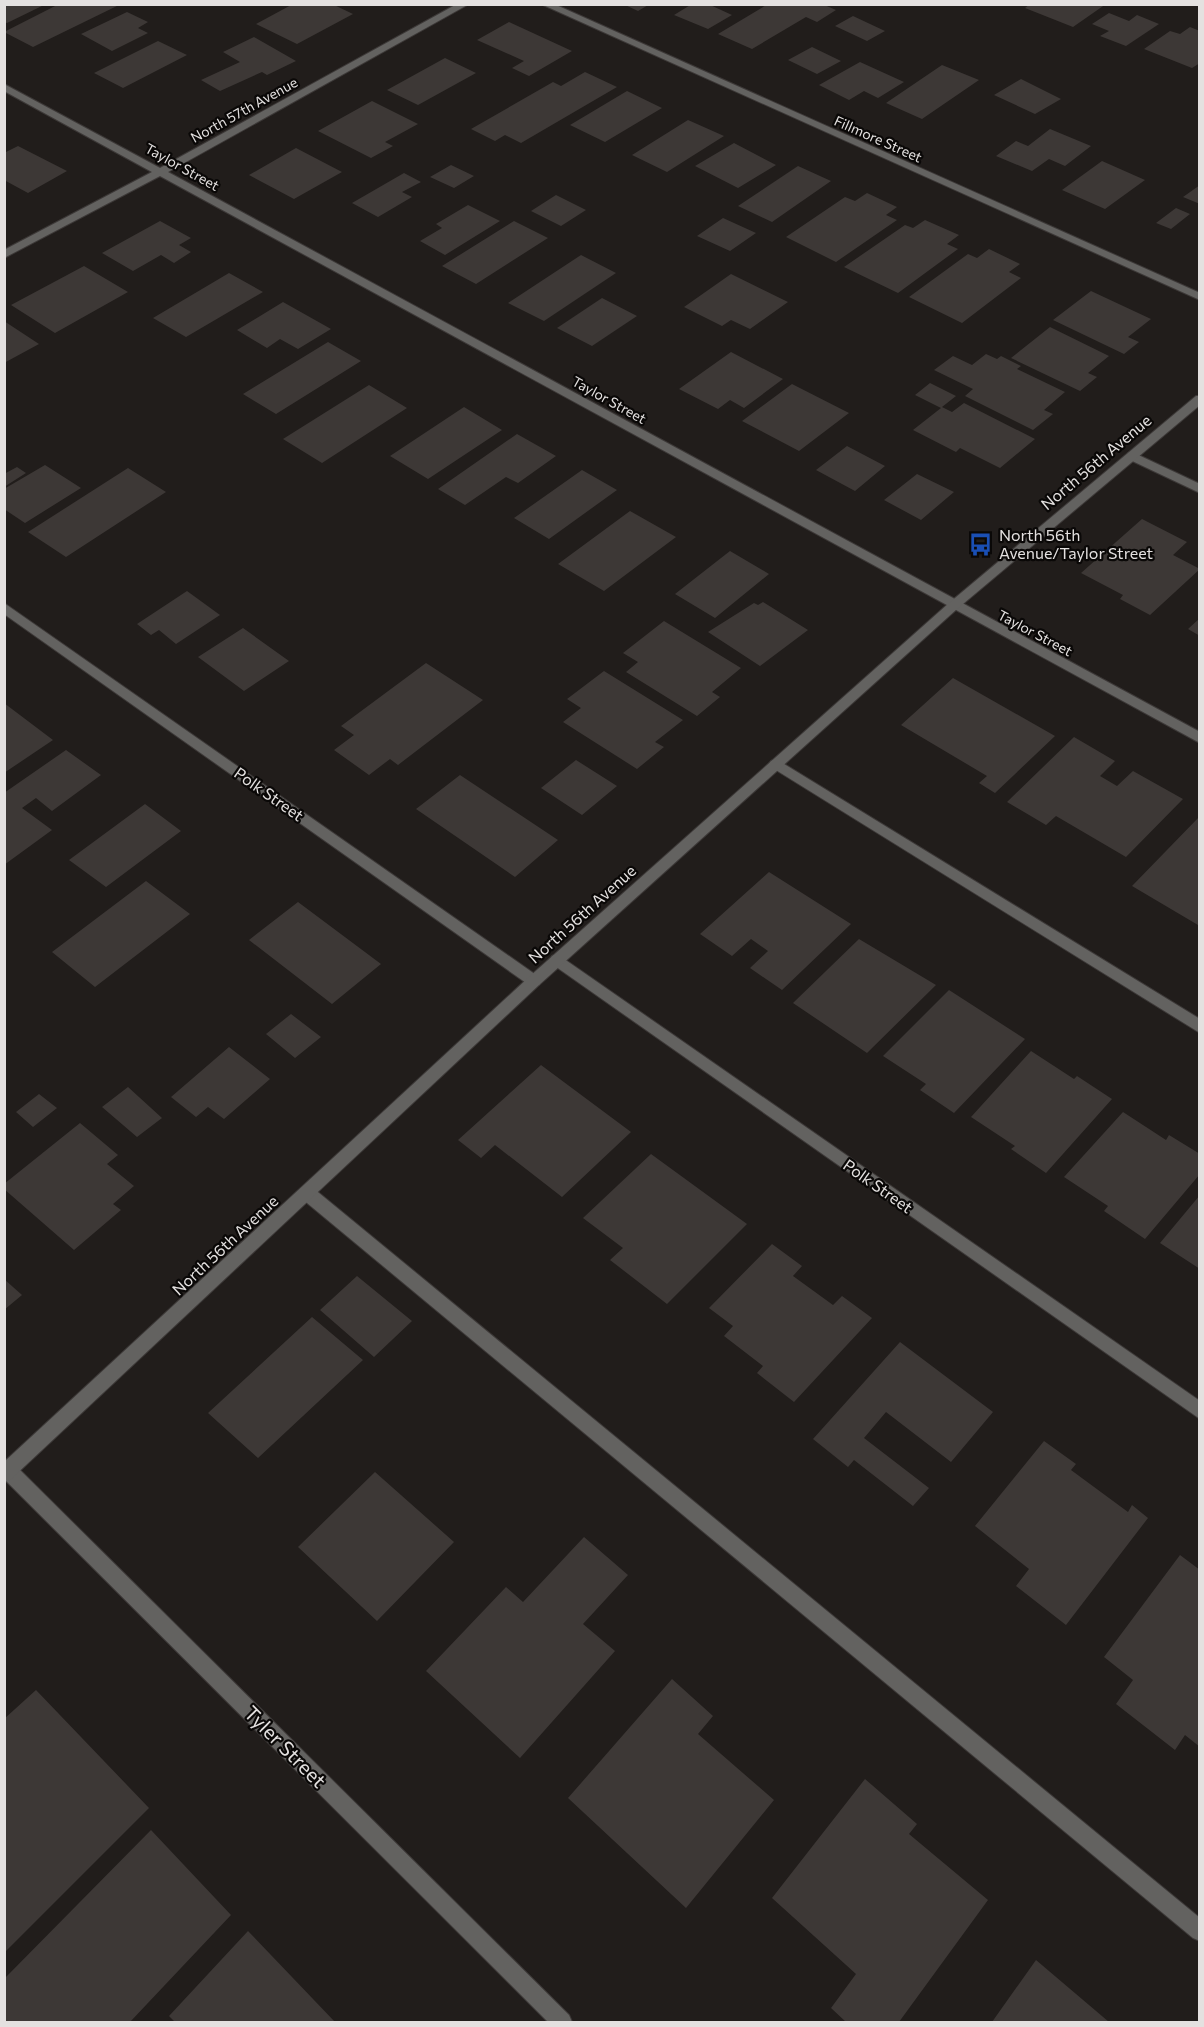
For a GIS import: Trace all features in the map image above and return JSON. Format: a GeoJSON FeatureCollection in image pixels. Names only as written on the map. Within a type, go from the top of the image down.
{"type":"FeatureCollection","features":[{"type":"Feature","properties":{"kind":"street","name":"North 57th Avenue"},"geometry":{"type":"LineString","coordinates":[[4,255],[465,4]]}},
{"type":"Feature","properties":{"kind":"street","name":"Fillmore Street"},"geometry":{"type":"LineString","coordinates":[[545,4],[1200,297]]}},
{"type":"Feature","properties":{"kind":"street","name":"Taylor Street"},"geometry":{"type":"LineString","coordinates":[[4,87],[953,606],[1200,738]]}},
{"type":"Feature","properties":{"kind":"street","name":"North 56th Avenue"},"geometry":{"type":"LineString","coordinates":[[7,1473],[557,960],[953,606],[1200,399]]}},
{"type":"Feature","properties":{"kind":"street"},"geometry":{"type":"LineString","coordinates":[[1132,456],[1200,489]]}},
{"type":"Feature","properties":{"kind":"street","name":"Polk Street"},"geometry":{"type":"LineString","coordinates":[[4,607],[534,981]]}},
{"type":"Feature","properties":{"kind":"street"},"geometry":{"type":"LineString","coordinates":[[776,764],[1200,1027]]}},
{"type":"Feature","properties":{"kind":"street","name":"Polk Street"},"geometry":{"type":"LineString","coordinates":[[557,960],[1200,1412]]}},
{"type":"Feature","properties":{"kind":"street"},"geometry":{"type":"LineString","coordinates":[[307,1192],[1200,1930]]}},
{"type":"Feature","properties":{"kind":"street","name":"Tyler Street"},"geometry":{"type":"LineString","coordinates":[[7,1473],[562,2022]]}},
{"type":"Feature","properties":{"kind":"building"},"geometry":{"type":"Polygon","coordinates":[[[4,4],[46,4],[7,23],[4,22],[4,4]]]}},
{"type":"Feature","properties":{"kind":"building"},"geometry":{"type":"Polygon","coordinates":[[[59,4],[121,4],[33,47],[4,32],[59,4]]]}},
{"type":"Feature","properties":{"kind":"building"},"geometry":{"type":"Polygon","coordinates":[[[293,4],[332,4],[353,14],[297,44],[256,24],[293,4]]]}},
{"type":"Feature","properties":{"kind":"building"},"geometry":{"type":"Polygon","coordinates":[[[623,4],[650,4],[638,11],[623,4]]]}},
{"type":"Feature","properties":{"kind":"building"},"geometry":{"type":"Polygon","coordinates":[[[692,4],[708,4],[732,15],[708,29],[674,15],[692,4]]]}},
{"type":"Feature","properties":{"kind":"building"},"geometry":{"type":"Polygon","coordinates":[[[768,4],[822,4],[836,10],[817,22],[806,17],[752,49],[718,34],[768,4]]]}},
{"type":"Feature","properties":{"kind":"building"},"geometry":{"type":"Polygon","coordinates":[[[1030,4],[1106,4],[1073,27],[1025,8],[1030,4]]]}},
{"type":"Feature","properties":{"kind":"building"},"geometry":{"type":"Polygon","coordinates":[[[127,12],[148,22],[138,28],[148,33],[112,51],[81,34],[127,12]]]}},
{"type":"Feature","properties":{"kind":"building"},"geometry":{"type":"Polygon","coordinates":[[[1109,13],[1129,21],[1137,15],[1159,24],[1126,46],[1100,36],[1109,31],[1092,24],[1109,13]]]}},
{"type":"Feature","properties":{"kind":"building"},"geometry":{"type":"Polygon","coordinates":[[[853,16],[885,31],[867,41],[835,26],[853,16]]]}},
{"type":"Feature","properties":{"kind":"building"},"geometry":{"type":"Polygon","coordinates":[[[509,22],[572,51],[529,76],[512,68],[524,61],[477,40],[509,22]]]}},
{"type":"Feature","properties":{"kind":"building"},"geometry":{"type":"Polygon","coordinates":[[[1190,27],[1200,31],[1200,63],[1192,68],[1144,49],[1170,31],[1180,34],[1190,27]]]}},
{"type":"Feature","properties":{"kind":"building"},"geometry":{"type":"Polygon","coordinates":[[[254,37],[296,61],[267,75],[262,72],[220,91],[201,80],[240,62],[223,52],[254,37]]]}},
{"type":"Feature","properties":{"kind":"building"},"geometry":{"type":"Polygon","coordinates":[[[158,41],[187,55],[123,88],[94,73],[158,41]]]}},
{"type":"Feature","properties":{"kind":"building"},"geometry":{"type":"Polygon","coordinates":[[[812,47],[841,61],[817,74],[788,60],[812,47]]]}},
{"type":"Feature","properties":{"kind":"building"},"geometry":{"type":"Polygon","coordinates":[[[445,58],[476,73],[418,105],[387,90],[445,58]]]}},
{"type":"Feature","properties":{"kind":"building"},"geometry":{"type":"Polygon","coordinates":[[[860,62],[904,82],[878,98],[864,91],[849,100],[819,85],[860,62]]]}},
{"type":"Feature","properties":{"kind":"building"},"geometry":{"type":"Polygon","coordinates":[[[942,65],[979,80],[922,119],[886,103],[942,65]]]}},
{"type":"Feature","properties":{"kind":"building"},"geometry":{"type":"Polygon","coordinates":[[[585,72],[617,87],[521,143],[505,135],[495,141],[471,129],[553,82],[561,86],[585,72]]]}},
{"type":"Feature","properties":{"kind":"building"},"geometry":{"type":"Polygon","coordinates":[[[1021,79],[1061,99],[1035,114],[994,95],[1021,79]]]}},
{"type":"Feature","properties":{"kind":"building"},"geometry":{"type":"Polygon","coordinates":[[[627,91],[662,108],[605,142],[570,125],[627,91]]]}},
{"type":"Feature","properties":{"kind":"building"},"geometry":{"type":"Polygon","coordinates":[[[372,101],[418,124],[385,142],[393,146],[371,158],[318,131],[372,101]]]}},
{"type":"Feature","properties":{"kind":"building"},"geometry":{"type":"Polygon","coordinates":[[[688,120],[724,136],[667,172],[632,155],[688,120]]]}},
{"type":"Feature","properties":{"kind":"building"},"geometry":{"type":"Polygon","coordinates":[[[1050,129],[1091,146],[1065,166],[1049,159],[1032,171],[996,156],[1016,141],[1028,146],[1050,129]]]}},
{"type":"Feature","properties":{"kind":"building"},"geometry":{"type":"Polygon","coordinates":[[[734,143],[776,165],[738,188],[695,166],[734,143]]]}},
{"type":"Feature","properties":{"kind":"building"},"geometry":{"type":"Polygon","coordinates":[[[18,146],[67,171],[28,193],[4,180],[4,153],[18,146]]]}},
{"type":"Feature","properties":{"kind":"building"},"geometry":{"type":"Polygon","coordinates":[[[296,148],[342,172],[294,199],[249,175],[296,148]]]}},
{"type":"Feature","properties":{"kind":"building"},"geometry":{"type":"Polygon","coordinates":[[[1102,161],[1145,180],[1105,209],[1062,190],[1102,161]]]}},
{"type":"Feature","properties":{"kind":"building"},"geometry":{"type":"Polygon","coordinates":[[[451,165],[474,176],[454,188],[430,177],[451,165]]]}},
{"type":"Feature","properties":{"kind":"building"},"geometry":{"type":"Polygon","coordinates":[[[798,166],[831,181],[772,222],[738,206],[798,166]]]}},
{"type":"Feature","properties":{"kind":"building"},"geometry":{"type":"Polygon","coordinates":[[[404,173],[421,182],[402,192],[412,197],[378,217],[352,203],[404,173]]]}},
{"type":"Feature","properties":{"kind":"building"},"geometry":{"type":"Polygon","coordinates":[[[1200,185],[1200,204],[1183,197],[1200,185]]]}},
{"type":"Feature","properties":{"kind":"building"},"geometry":{"type":"Polygon","coordinates":[[[867,193],[897,207],[886,215],[897,220],[836,262],[786,237],[845,197],[855,201],[867,193]]]}},
{"type":"Feature","properties":{"kind":"building"},"geometry":{"type":"Polygon","coordinates":[[[556,195],[586,210],[561,226],[531,211],[556,195]]]}},
{"type":"Feature","properties":{"kind":"building"},"geometry":{"type":"Polygon","coordinates":[[[468,205],[500,221],[445,255],[420,241],[442,228],[436,224],[468,205]]]}},
{"type":"Feature","properties":{"kind":"building"},"geometry":{"type":"Polygon","coordinates":[[[1176,208],[1190,214],[1171,229],[1156,223],[1176,208]]]}},
{"type":"Feature","properties":{"kind":"building"},"geometry":{"type":"Polygon","coordinates":[[[723,218],[756,233],[730,251],[697,236],[723,218]]]}},
{"type":"Feature","properties":{"kind":"building"},"geometry":{"type":"Polygon","coordinates":[[[925,220],[959,235],[947,244],[958,249],[898,293],[844,267],[905,225],[913,228],[925,220]]]}},
{"type":"Feature","properties":{"kind":"building"},"geometry":{"type":"Polygon","coordinates":[[[160,221],[191,238],[179,245],[191,252],[174,263],[161,255],[133,271],[102,253],[160,221]]]}},
{"type":"Feature","properties":{"kind":"building"},"geometry":{"type":"Polygon","coordinates":[[[514,221],[548,238],[476,284],[442,266],[514,221]]]}},
{"type":"Feature","properties":{"kind":"building"},"geometry":{"type":"Polygon","coordinates":[[[989,249],[1020,264],[1009,272],[1021,278],[962,323],[909,297],[968,254],[977,258],[989,249]]]}},
{"type":"Feature","properties":{"kind":"building"},"geometry":{"type":"Polygon","coordinates":[[[581,255],[616,273],[544,321],[508,303],[581,255]]]}},
{"type":"Feature","properties":{"kind":"building"},"geometry":{"type":"Polygon","coordinates":[[[84,266],[128,292],[55,333],[11,305],[84,266]]]}},
{"type":"Feature","properties":{"kind":"building"},"geometry":{"type":"Polygon","coordinates":[[[229,273],[263,292],[186,337],[153,318],[229,273]]]}},
{"type":"Feature","properties":{"kind":"building"},"geometry":{"type":"Polygon","coordinates":[[[731,274],[788,302],[750,329],[731,320],[722,326],[684,307],[731,274]]]}},
{"type":"Feature","properties":{"kind":"building"},"geometry":{"type":"Polygon","coordinates":[[[1091,291],[1151,319],[1128,337],[1139,342],[1124,354],[1053,320],[1091,291]]]}},
{"type":"Feature","properties":{"kind":"building"},"geometry":{"type":"Polygon","coordinates":[[[602,298],[637,316],[592,346],[557,328],[602,298]]]}},
{"type":"Feature","properties":{"kind":"building"},"geometry":{"type":"Polygon","coordinates":[[[283,302],[331,329],[298,349],[280,339],[267,348],[237,330],[283,302]]]}},
{"type":"Feature","properties":{"kind":"building"},"geometry":{"type":"Polygon","coordinates":[[[4,321],[39,344],[4,363],[4,321]]]}},
{"type":"Feature","properties":{"kind":"building"},"geometry":{"type":"Polygon","coordinates":[[[1050,327],[1109,356],[1088,373],[1097,377],[1080,391],[1011,358],[1050,327]]]}},
{"type":"Feature","properties":{"kind":"building"},"geometry":{"type":"Polygon","coordinates":[[[328,342],[361,361],[276,414],[243,394],[328,342]]]}},
{"type":"Feature","properties":{"kind":"building"},"geometry":{"type":"Polygon","coordinates":[[[731,352],[783,379],[744,408],[730,400],[718,409],[679,389],[731,352]]]}},
{"type":"Feature","properties":{"kind":"building"},"geometry":{"type":"Polygon","coordinates":[[[986,354],[997,359],[1001,356],[1021,366],[1017,369],[1065,392],[1044,410],[1053,414],[1033,430],[965,396],[973,389],[934,370],[953,356],[972,365],[986,354]]]}},
{"type":"Feature","properties":{"kind":"building"},"geometry":{"type":"Polygon","coordinates":[[[930,383],[956,396],[942,407],[952,412],[964,403],[1035,439],[1000,468],[960,448],[956,452],[913,430],[941,408],[915,395],[930,383]]]}},
{"type":"Feature","properties":{"kind":"building"},"geometry":{"type":"Polygon","coordinates":[[[792,384],[849,413],[799,451],[742,421],[792,384]]]}},
{"type":"Feature","properties":{"kind":"building"},"geometry":{"type":"Polygon","coordinates":[[[369,385],[407,408],[322,463],[283,439],[369,385]]]}},
{"type":"Feature","properties":{"kind":"building"},"geometry":{"type":"Polygon","coordinates":[[[464,407],[502,430],[428,479],[390,456],[464,407]]]}},
{"type":"Feature","properties":{"kind":"building"},"geometry":{"type":"Polygon","coordinates":[[[517,434],[556,456],[518,483],[506,477],[465,505],[438,489],[517,434]]]}},
{"type":"Feature","properties":{"kind":"building"},"geometry":{"type":"Polygon","coordinates":[[[847,446],[885,466],[855,491],[816,470],[847,446]]]}},
{"type":"Feature","properties":{"kind":"building"},"geometry":{"type":"Polygon","coordinates":[[[45,465],[81,488],[25,523],[4,509],[4,489],[45,465]]]}},
{"type":"Feature","properties":{"kind":"building"},"geometry":{"type":"Polygon","coordinates":[[[17,467],[26,473],[4,487],[4,474],[17,467]]]}},
{"type":"Feature","properties":{"kind":"building"},"geometry":{"type":"Polygon","coordinates":[[[128,468],[166,492],[66,557],[28,532],[128,468]]]}},
{"type":"Feature","properties":{"kind":"building"},"geometry":{"type":"Polygon","coordinates":[[[582,470],[617,490],[549,539],[514,518],[582,470]]]}},
{"type":"Feature","properties":{"kind":"building"},"geometry":{"type":"Polygon","coordinates":[[[917,474],[954,492],[921,520],[884,500],[917,474]]]}},
{"type":"Feature","properties":{"kind":"building"},"geometry":{"type":"Polygon","coordinates":[[[630,511],[676,537],[604,591],[558,564],[630,511]]]}},
{"type":"Feature","properties":{"kind":"building"},"geometry":{"type":"Polygon","coordinates":[[[1142,519],[1187,542],[1173,555],[1200,569],[1150,615],[1120,599],[1123,595],[1081,573],[1142,519]]]}},
{"type":"Feature","properties":{"kind":"building"},"geometry":{"type":"Polygon","coordinates":[[[730,551],[769,574],[715,618],[675,594],[730,551]]]}},
{"type":"Feature","properties":{"kind":"building"},"geometry":{"type":"Polygon","coordinates":[[[187,591],[220,615],[176,644],[159,630],[151,635],[137,624],[187,591]]]}},
{"type":"Feature","properties":{"kind":"building"},"geometry":{"type":"Polygon","coordinates":[[[763,602],[808,630],[760,666],[708,632],[754,603],[758,605],[763,602]]]}},
{"type":"Feature","properties":{"kind":"building"},"geometry":{"type":"Polygon","coordinates":[[[1200,618],[1200,636],[1188,629],[1200,618]]]}},
{"type":"Feature","properties":{"kind":"building"},"geometry":{"type":"Polygon","coordinates":[[[664,621],[741,668],[712,692],[720,697],[697,716],[626,672],[638,662],[623,653],[664,621]]]}},
{"type":"Feature","properties":{"kind":"building"},"geometry":{"type":"Polygon","coordinates":[[[243,628],[289,661],[244,691],[198,657],[243,628]]]}},
{"type":"Feature","properties":{"kind":"building"},"geometry":{"type":"Polygon","coordinates":[[[426,663],[483,700],[398,765],[390,759],[369,775],[334,750],[354,735],[341,726],[426,663]]]}},
{"type":"Feature","properties":{"kind":"building"},"geometry":{"type":"Polygon","coordinates":[[[604,671],[683,720],[655,742],[664,747],[637,769],[563,722],[581,708],[567,699],[604,671]]]}},
{"type":"Feature","properties":{"kind":"building"},"geometry":{"type":"Polygon","coordinates":[[[953,678],[1055,736],[995,793],[979,783],[987,776],[901,725],[953,678]]]}},
{"type":"Feature","properties":{"kind":"building"},"geometry":{"type":"Polygon","coordinates":[[[4,703],[53,740],[4,773],[4,703]]]}},
{"type":"Feature","properties":{"kind":"building"},"geometry":{"type":"Polygon","coordinates":[[[1074,737],[1115,761],[1100,776],[1117,786],[1133,771],[1183,799],[1126,857],[1056,816],[1046,825],[1007,802],[1074,737]]]}},
{"type":"Feature","properties":{"kind":"building"},"geometry":{"type":"Polygon","coordinates":[[[66,750],[101,775],[52,811],[36,798],[22,808],[52,830],[4,865],[4,793],[66,750]]]}},
{"type":"Feature","properties":{"kind":"building"},"geometry":{"type":"Polygon","coordinates":[[[576,760],[617,786],[582,815],[541,788],[576,760]]]}},
{"type":"Feature","properties":{"kind":"building"},"geometry":{"type":"Polygon","coordinates":[[[460,775],[558,840],[515,877],[416,809],[460,775]]]}},
{"type":"Feature","properties":{"kind":"building"},"geometry":{"type":"Polygon","coordinates":[[[145,804],[181,831],[106,887],[69,860],[145,804]]]}},
{"type":"Feature","properties":{"kind":"building"},"geometry":{"type":"Polygon","coordinates":[[[1200,816],[1200,924],[1198,925],[1132,886],[1200,816]]]}},
{"type":"Feature","properties":{"kind":"building"},"geometry":{"type":"Polygon","coordinates":[[[769,872],[851,924],[782,990],[750,968],[768,951],[751,939],[732,956],[700,934],[769,872]]]}},
{"type":"Feature","properties":{"kind":"building"},"geometry":{"type":"Polygon","coordinates":[[[146,881],[190,914],[95,987],[52,952],[146,881]]]}},
{"type":"Feature","properties":{"kind":"building"},"geometry":{"type":"Polygon","coordinates":[[[298,902],[381,964],[332,1004],[249,940],[298,902]]]}},
{"type":"Feature","properties":{"kind":"building"},"geometry":{"type":"Polygon","coordinates":[[[859,939],[936,985],[867,1053],[793,1003],[859,939]]]}},
{"type":"Feature","properties":{"kind":"building"},"geometry":{"type":"Polygon","coordinates":[[[949,990],[1025,1039],[954,1113],[920,1090],[926,1084],[883,1056],[949,990]]]}},
{"type":"Feature","properties":{"kind":"building"},"geometry":{"type":"Polygon","coordinates":[[[291,1014],[321,1037],[295,1058],[266,1034],[291,1014]]]}},
{"type":"Feature","properties":{"kind":"building"},"geometry":{"type":"Polygon","coordinates":[[[229,1047],[270,1079],[224,1119],[208,1107],[196,1117],[171,1097],[229,1047]]]}},
{"type":"Feature","properties":{"kind":"building"},"geometry":{"type":"Polygon","coordinates":[[[1031,1051],[1074,1079],[1077,1076],[1112,1099],[1046,1173],[1011,1149],[1015,1146],[971,1117],[1031,1051]]]}},
{"type":"Feature","properties":{"kind":"building"},"geometry":{"type":"Polygon","coordinates":[[[541,1065],[631,1132],[562,1197],[495,1145],[481,1158],[458,1140],[541,1065]]]}},
{"type":"Feature","properties":{"kind":"building"},"geometry":{"type":"Polygon","coordinates":[[[128,1087],[162,1118],[137,1137],[102,1107],[128,1087]]]}},
{"type":"Feature","properties":{"kind":"building"},"geometry":{"type":"Polygon","coordinates":[[[39,1094],[57,1108],[33,1127],[16,1112],[39,1094]]]}},
{"type":"Feature","properties":{"kind":"building"},"geometry":{"type":"Polygon","coordinates":[[[1123,1112],[1166,1140],[1169,1135],[1200,1154],[1200,1174],[1145,1239],[1104,1211],[1108,1206],[1064,1177],[1123,1112]]]}},
{"type":"Feature","properties":{"kind":"building"},"geometry":{"type":"Polygon","coordinates":[[[80,1123],[118,1155],[107,1164],[134,1186],[113,1204],[121,1210],[74,1250],[4,1189],[4,1184],[80,1123]]]}},
{"type":"Feature","properties":{"kind":"building"},"geometry":{"type":"Polygon","coordinates":[[[651,1154],[747,1224],[667,1304],[610,1260],[623,1248],[583,1218],[651,1154]]]}},
{"type":"Feature","properties":{"kind":"building"},"geometry":{"type":"Polygon","coordinates":[[[1200,1195],[1200,1269],[1160,1243],[1200,1195]]]}},
{"type":"Feature","properties":{"kind":"building"},"geometry":{"type":"Polygon","coordinates":[[[772,1244],[802,1266],[793,1276],[833,1305],[842,1296],[872,1318],[794,1402],[757,1373],[763,1366],[724,1336],[733,1326],[709,1308],[772,1244]]]}},
{"type":"Feature","properties":{"kind":"building"},"geometry":{"type":"Polygon","coordinates":[[[357,1276],[412,1321],[374,1357],[320,1310],[357,1276]]]}},
{"type":"Feature","properties":{"kind":"building"},"geometry":{"type":"Polygon","coordinates":[[[4,1279],[22,1295],[4,1310],[4,1279]]]}},
{"type":"Feature","properties":{"kind":"building"},"geometry":{"type":"Polygon","coordinates":[[[312,1317],[363,1360],[258,1458],[208,1413],[312,1317]]]}},
{"type":"Feature","properties":{"kind":"building"},"geometry":{"type":"Polygon","coordinates":[[[900,1342],[993,1412],[951,1462],[886,1412],[864,1438],[929,1488],[913,1506],[854,1460],[848,1467],[813,1439],[900,1342]]]}},
{"type":"Feature","properties":{"kind":"building"},"geometry":{"type":"Polygon","coordinates":[[[1044,1441],[1076,1464],[1071,1470],[1128,1512],[1132,1505],[1148,1518],[1066,1625],[1016,1586],[1029,1569],[975,1526],[1044,1441]]]}},
{"type":"Feature","properties":{"kind":"building"},"geometry":{"type":"Polygon","coordinates":[[[375,1472],[454,1542],[377,1621],[298,1547],[375,1472]]]}},
{"type":"Feature","properties":{"kind":"building"},"geometry":{"type":"Polygon","coordinates":[[[584,1537],[628,1575],[583,1624],[615,1651],[520,1758],[426,1671],[506,1587],[523,1602],[584,1537]]]}},
{"type":"Feature","properties":{"kind":"building"},"geometry":{"type":"Polygon","coordinates":[[[1180,1555],[1200,1570],[1200,1747],[1185,1735],[1175,1750],[1116,1704],[1133,1680],[1104,1657],[1180,1555]]]}},
{"type":"Feature","properties":{"kind":"building"},"geometry":{"type":"Polygon","coordinates":[[[672,1679],[713,1716],[698,1734],[774,1800],[686,1908],[568,1798],[672,1679]]]}},
{"type":"Feature","properties":{"kind":"building"},"geometry":{"type":"Polygon","coordinates":[[[36,1690],[149,1808],[4,1953],[4,1719],[36,1690]]]}},
{"type":"Feature","properties":{"kind":"building"},"geometry":{"type":"Polygon","coordinates":[[[865,1779],[917,1824],[909,1834],[988,1900],[899,2022],[846,2022],[831,2008],[856,1974],[772,1898],[865,1779]]]}},
{"type":"Feature","properties":{"kind":"building"},"geometry":{"type":"Polygon","coordinates":[[[151,1830],[231,1915],[130,2022],[4,2022],[4,1979],[151,1830]]]}},
{"type":"Feature","properties":{"kind":"building"},"geometry":{"type":"Polygon","coordinates":[[[248,1931],[335,2022],[175,2022],[169,2016],[248,1931]]]}},
{"type":"Feature","properties":{"kind":"building"},"geometry":{"type":"Polygon","coordinates":[[[1036,1960],[1109,2022],[992,2022],[1036,1960]]]}},
{"type":"Feature","properties":{"kind":"place","name":"North 56th Avenue/Taylor Street"},"geometry":{"type":"Point","coordinates":[981,544]}}]}
